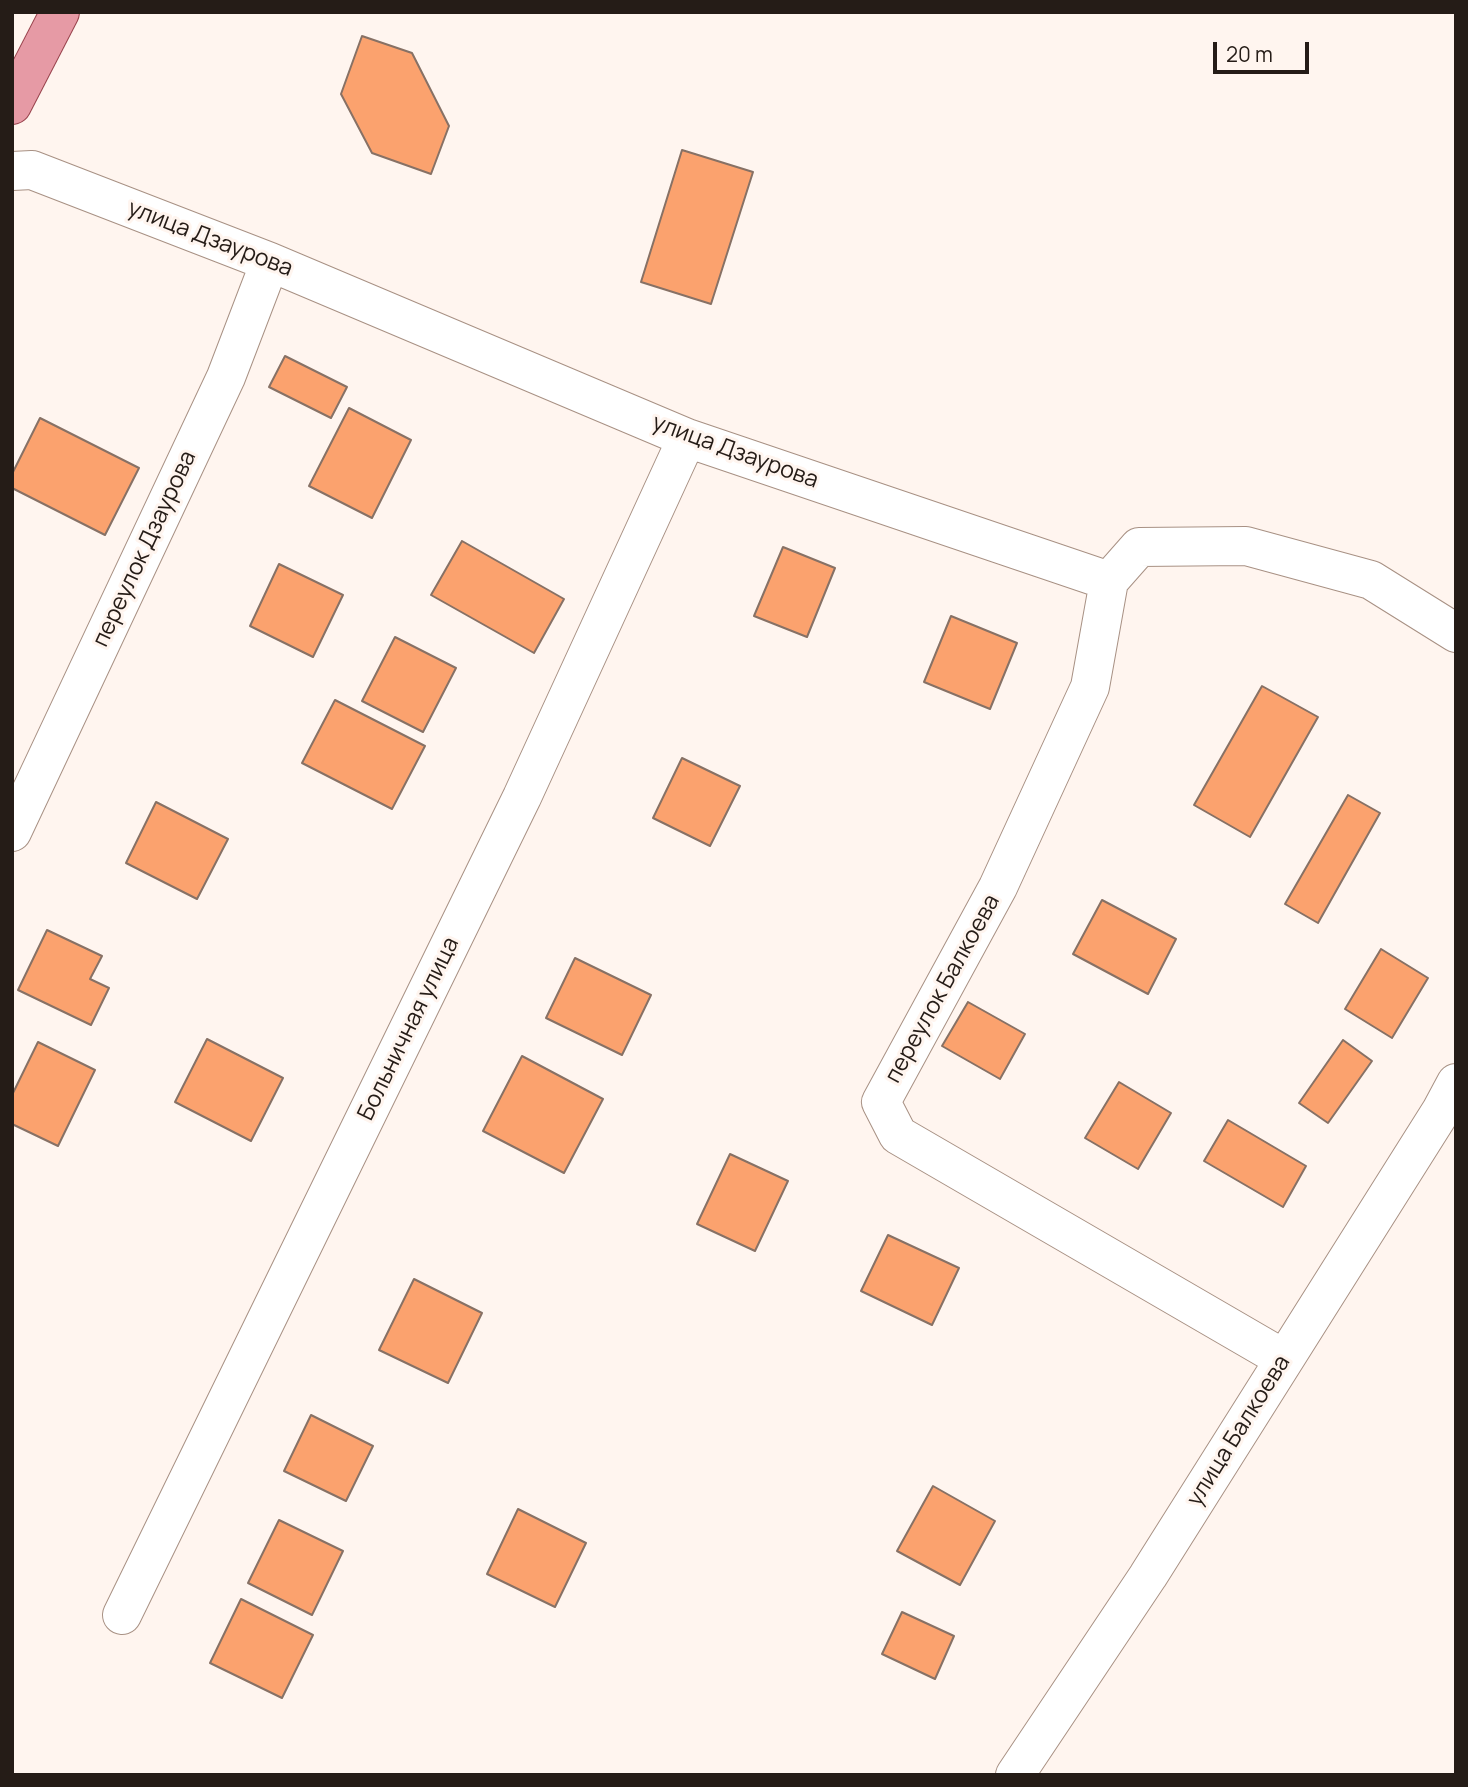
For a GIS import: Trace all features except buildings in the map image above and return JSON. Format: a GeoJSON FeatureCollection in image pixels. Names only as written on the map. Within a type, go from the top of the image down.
{"type":"FeatureCollection","features":[{"type":"Feature","properties":{"kind":"main road"},"geometry":{"type":"LineString","coordinates":[[12,105],[60,12]]}},
{"type":"Feature","properties":{"kind":"street","name":"улица Дзаурова"},"geometry":{"type":"LineString","coordinates":[[12,171],[32,170],[271,262],[687,438],[1109,581]]}},
{"type":"Feature","properties":{"kind":"street","name":"переулок Дзаурова"},"geometry":{"type":"LineString","coordinates":[[12,832],[226,377],[271,262]]}},
{"type":"Feature","properties":{"kind":"street","name":"Больничная улица"},"geometry":{"type":"LineString","coordinates":[[122,1615],[523,797],[687,438]]}},
{"type":"Feature","properties":{"kind":"street"},"geometry":{"type":"LineString","coordinates":[[1109,581],[1139,547],[1245,546],[1371,580],[1456,633]]}},
{"type":"Feature","properties":{"kind":"street","name":"переулок Балкоева"},"geometry":{"type":"LineString","coordinates":[[1109,581],[1090,687],[998,887],[881,1102],[898,1135],[1284,1359]]}},
{"type":"Feature","properties":{"kind":"street","name":"улица Балкоева"},"geometry":{"type":"LineString","coordinates":[[1015,1775],[1148,1576],[1441,1111],[1456,1083]]}}]}
